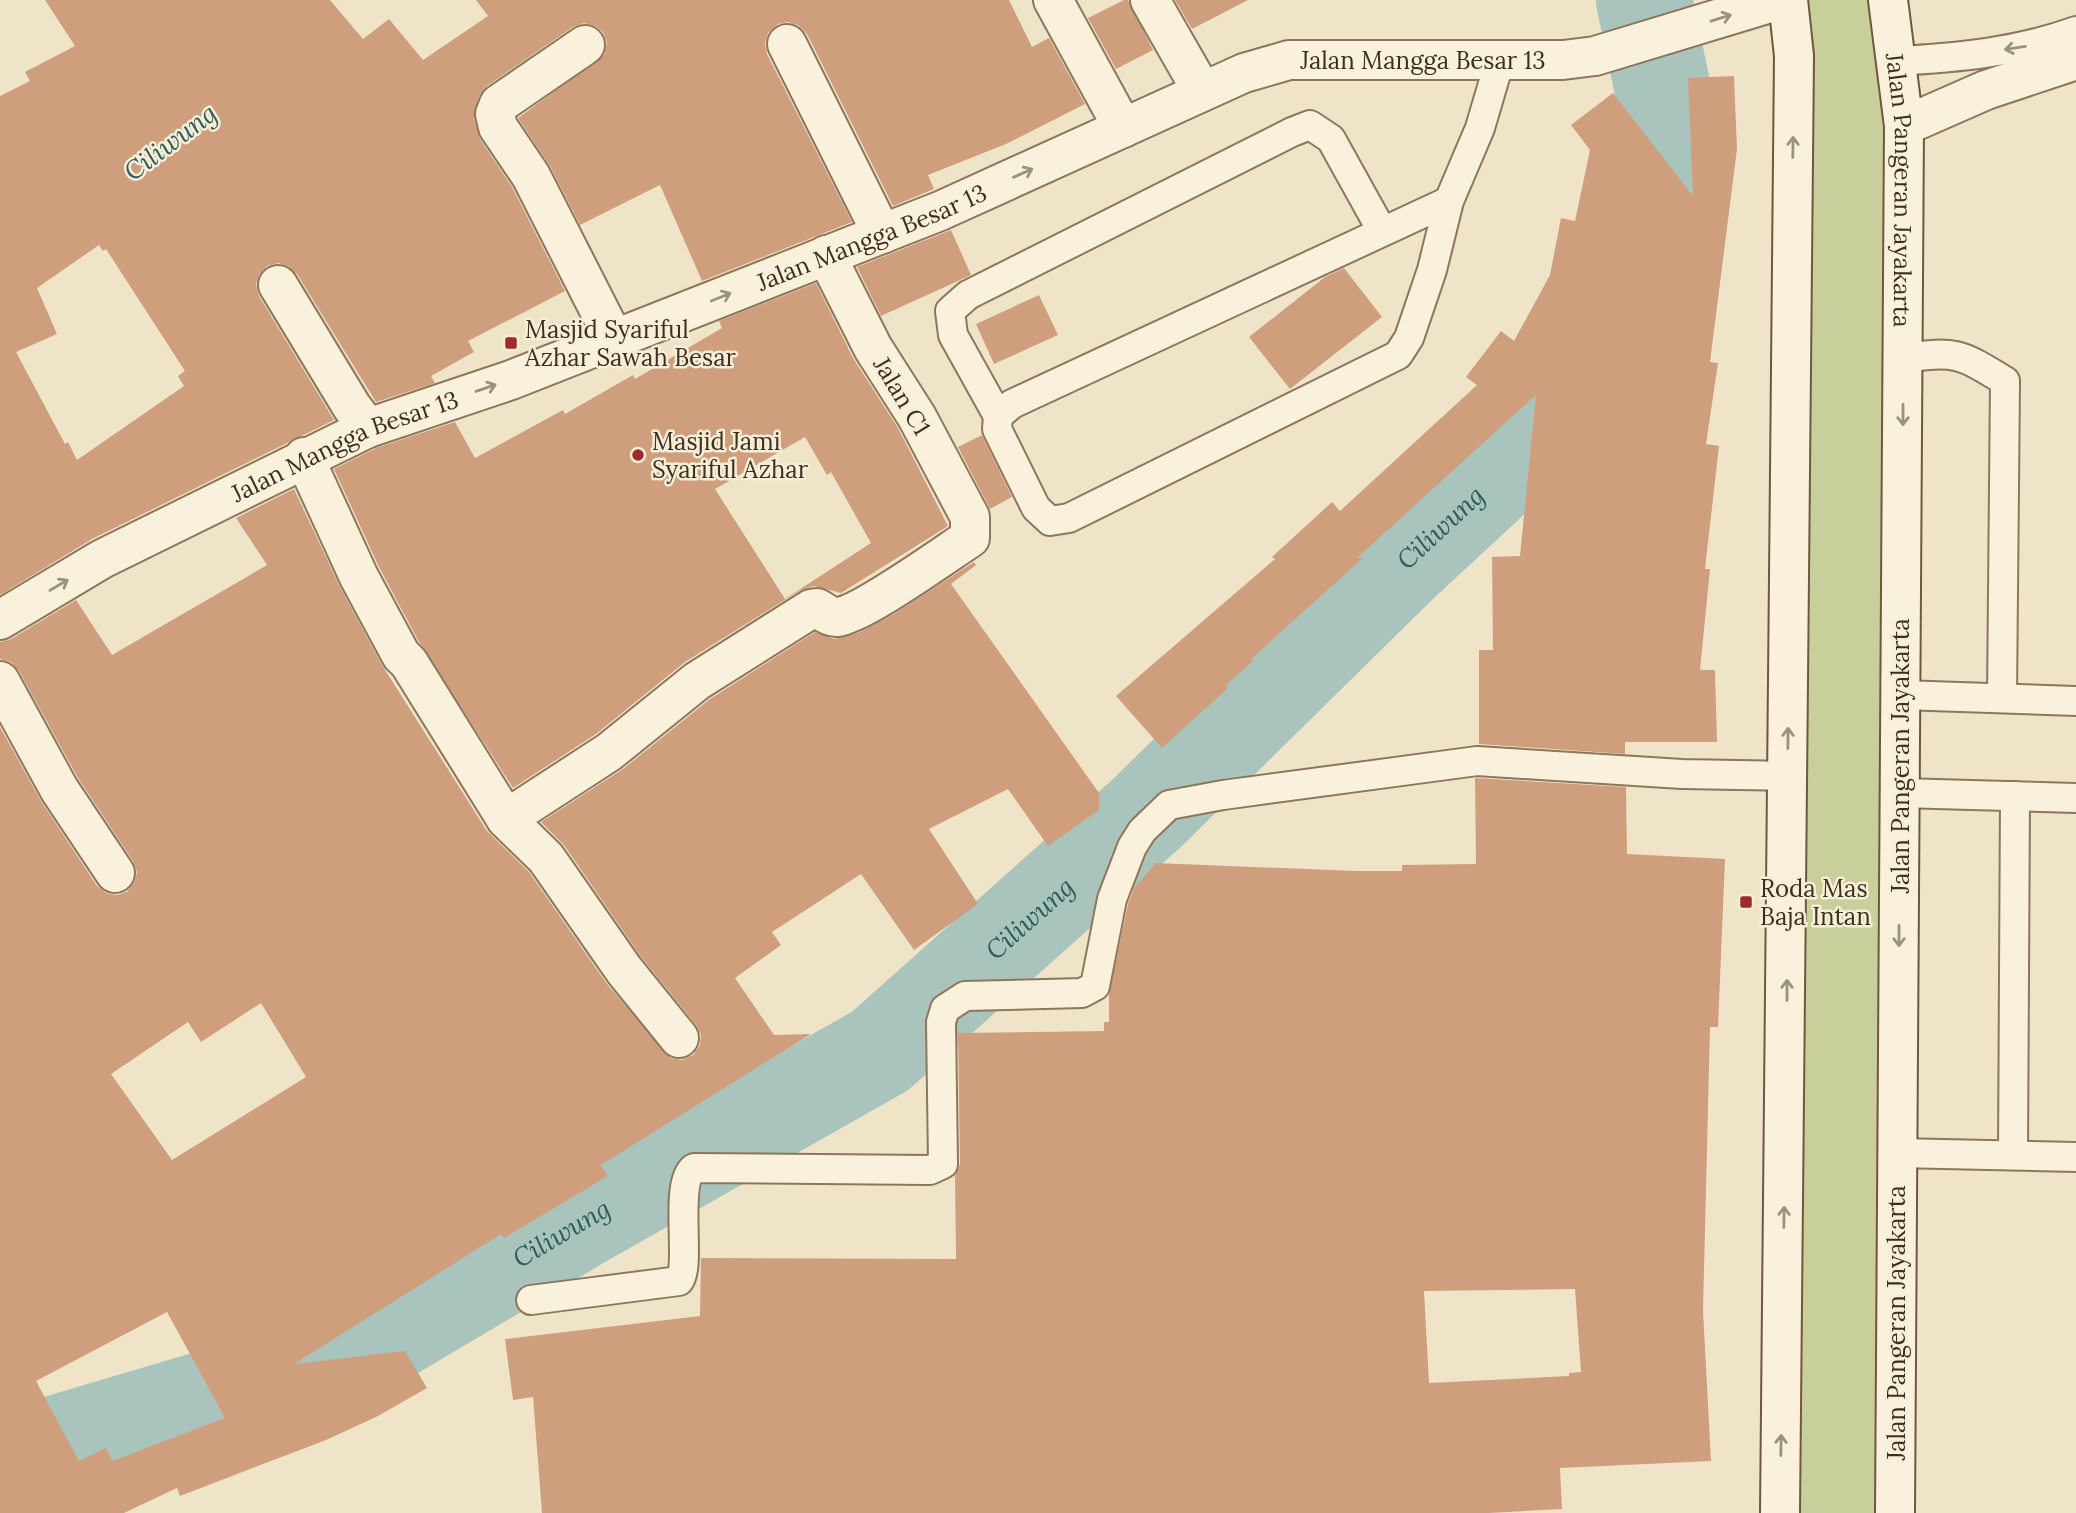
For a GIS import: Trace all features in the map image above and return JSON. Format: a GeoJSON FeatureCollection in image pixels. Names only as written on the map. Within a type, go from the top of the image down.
{"type":"FeatureCollection","features":[{"type":"Feature","properties":{"kind":"street"},"geometry":{"type":"LineString","coordinates":[[1054,0],[1124,128]]}},
{"type":"Feature","properties":{"kind":"street"},"geometry":{"type":"LineString","coordinates":[[1150,0],[1202,91]]}},
{"type":"Feature","properties":{"kind":"street","name":"Jalan Mangga Besar 13"},"geometry":{"type":"LineString","coordinates":[[0,620],[102,559],[304,457],[368,428],[511,380],[882,234],[1244,72],[1289,60],[1563,60],[1595,56],[1780,0]]}},
{"type":"Feature","properties":{"kind":"street"},"geometry":{"type":"LineString","coordinates":[[1780,1513],[1794,56],[1787,0]]}},
{"type":"Feature","properties":{"kind":"street","name":"Jalan Pangeran Jayakarta"},"geometry":{"type":"LineString","coordinates":[[1888,0],[1904,126],[1895,1513]]}},
{"type":"Feature","properties":{"kind":"street"},"geometry":{"type":"LineString","coordinates":[[787,44],[882,234]]}},
{"type":"Feature","properties":{"kind":"street"},"geometry":{"type":"LineString","coordinates":[[585,45],[499,104],[495,114],[498,127],[531,176],[614,339]]}},
{"type":"Feature","properties":{"kind":"street"},"geometry":{"type":"LineString","coordinates":[[1904,126],[1986,90],[2076,60]]}},
{"type":"Feature","properties":{"kind":"street","name":"Jalan C1"},"geometry":{"type":"LineString","coordinates":[[506,819],[608,752],[697,681],[811,609],[817,608],[832,617],[838,617],[867,604],[970,538],[970,517],[917,417],[873,348],[826,255]]}},
{"type":"Feature","properties":{"kind":"street"},"geometry":{"type":"LineString","coordinates":[[278,285],[352,407],[368,428]]}},
{"type":"Feature","properties":{"kind":"street"},"geometry":{"type":"LineString","coordinates":[[304,457],[359,577],[401,655],[410,663],[506,819],[546,858],[624,970],[679,1038]]}},
{"type":"Feature","properties":{"kind":"street"},"geometry":{"type":"LineString","coordinates":[[0,681],[59,789],[115,873]]}},
{"type":"Feature","properties":{"kind":"lane"},"geometry":{"type":"LineString","coordinates":[[1895,61],[1952,58],[2040,44],[2076,31]]}},
{"type":"Feature","properties":{"kind":"lane"},"geometry":{"type":"LineString","coordinates":[[1382,231],[1331,139],[1310,125],[968,295],[950,311],[953,335],[998,416],[997,429],[1036,508],[1049,521],[1069,518],[1398,355],[1409,338],[1432,270],[1449,201],[1480,128],[1500,60]]}},
{"type":"Feature","properties":{"kind":"lane"},"geometry":{"type":"LineString","coordinates":[[998,416],[1012,404],[1449,201]]}},
{"type":"Feature","properties":{"kind":"lane"},"geometry":{"type":"LineString","coordinates":[[1903,358],[1942,353],[1966,357],[2005,381],[2002,698]]}},
{"type":"Feature","properties":{"kind":"lane"},"geometry":{"type":"LineString","coordinates":[[1901,695],[2076,701]]}},
{"type":"Feature","properties":{"kind":"lane"},"geometry":{"type":"LineString","coordinates":[[531,1300],[679,1281],[683,1273],[682,1227],[688,1176],[694,1168],[930,1170],[943,1164],[941,1023],[945,1009],[965,996],[1082,993],[1095,985],[1112,899],[1132,847],[1142,831],[1169,805],[1236,793],[1477,761],[1682,774],[1788,776]]}},
{"type":"Feature","properties":{"kind":"lane"},"geometry":{"type":"LineString","coordinates":[[1900,793],[2076,798]]}},
{"type":"Feature","properties":{"kind":"lane"},"geometry":{"type":"LineString","coordinates":[[2013,1155],[2015,796]]}},
{"type":"Feature","properties":{"kind":"lane"},"geometry":{"type":"LineString","coordinates":[[1897,1153],[2076,1157]]}},
{"type":"Feature","properties":{"kind":"green space"},"geometry":{"type":"Polygon","coordinates":[[[1788,0],[1888,0],[1895,1513],[1780,1513],[1788,0]]]}},
{"type":"Feature","properties":{"kind":"building"},"geometry":{"type":"Polygon","coordinates":[[[45,0],[330,0],[363,39],[389,19],[423,60],[488,16],[476,0],[1009,0],[1032,47],[1049,38],[1085,104],[1006,144],[928,175],[934,189],[893,206],[807,34],[798,25],[788,22],[778,24],[768,33],[765,43],[767,54],[852,222],[702,281],[660,185],[580,225],[550,166],[518,118],[604,55],[607,43],[603,32],[584,23],[573,27],[487,86],[479,96],[474,118],[480,139],[512,187],[565,291],[468,341],[474,352],[431,376],[435,383],[376,402],[297,274],[288,266],[278,263],[267,266],[259,275],[256,285],[259,296],[334,420],[92,539],[0,595],[0,96],[30,81],[25,72],[75,46],[45,0]],[[99,245],[37,288],[57,334],[16,352],[65,444],[68,442],[77,460],[184,386],[178,376],[185,371],[106,249],[103,251],[99,245]]]}},
{"type":"Feature","properties":{"kind":"building"},"geometry":{"type":"Polygon","coordinates":[[[1128,0],[1153,50],[1116,69],[1088,18],[1128,0]]]}},
{"type":"Feature","properties":{"kind":"building"},"geometry":{"type":"Polygon","coordinates":[[[1175,0],[1248,0],[1192,29],[1175,0]]]}},
{"type":"Feature","properties":{"kind":"building"},"geometry":{"type":"Polygon","coordinates":[[[1734,76],[1737,149],[1710,362],[1718,363],[1706,444],[1719,446],[1705,569],[1710,569],[1700,670],[1715,670],[1717,742],[1625,742],[1625,754],[1479,744],[1479,650],[1493,650],[1492,557],[1520,556],[1536,395],[1357,558],[1363,558],[1251,659],[1253,661],[1226,685],[1228,688],[1162,748],[1116,696],[1275,559],[1272,557],[1332,502],[1340,511],[1477,385],[1466,377],[1501,331],[1514,341],[1550,275],[1561,218],[1575,221],[1590,150],[1571,125],[1613,93],[1693,196],[1688,78],[1734,76]]]}},
{"type":"Feature","properties":{"kind":"building"},"geometry":{"type":"Polygon","coordinates":[[[951,230],[971,275],[881,316],[857,267],[951,230]]]}},
{"type":"Feature","properties":{"kind":"building"},"geometry":{"type":"Polygon","coordinates":[[[1344,268],[1382,317],[1290,389],[1249,337],[1325,277],[1344,268]]]}},
{"type":"Feature","properties":{"kind":"building"},"geometry":{"type":"Polygon","coordinates":[[[816,283],[853,358],[898,428],[948,526],[841,593],[814,586],[799,591],[685,662],[596,734],[513,788],[419,642],[379,567],[334,469],[376,448],[455,422],[475,458],[563,410],[565,414],[633,375],[635,379],[722,328],[719,321],[816,283]],[[805,437],[715,489],[785,599],[871,543],[831,472],[827,475],[805,437]]]}},
{"type":"Feature","properties":{"kind":"building"},"geometry":{"type":"Polygon","coordinates":[[[1039,295],[1058,335],[994,364],[976,324],[1039,295]]]}},
{"type":"Feature","properties":{"kind":"building"},"geometry":{"type":"Polygon","coordinates":[[[982,435],[1012,497],[990,509],[958,447],[982,435]]]}},
{"type":"Feature","properties":{"kind":"building"},"geometry":{"type":"Polygon","coordinates":[[[294,489],[340,587],[382,665],[487,831],[529,872],[607,984],[671,1058],[682,1060],[693,1055],[700,1045],[701,1035],[696,1025],[641,957],[564,845],[541,822],[623,769],[710,699],[815,632],[834,639],[858,633],[894,614],[974,562],[976,565],[951,584],[1099,793],[1099,810],[1048,846],[1008,789],[929,829],[978,904],[914,950],[861,874],[772,932],[781,945],[735,978],[774,1035],[811,1034],[601,1165],[608,1176],[504,1238],[501,1234],[294,1364],[405,1351],[427,1388],[378,1416],[326,1440],[180,1496],[177,1488],[124,1513],[0,1513],[0,727],[41,801],[97,886],[106,893],[117,895],[127,892],[134,883],[137,872],[133,861],[78,778],[19,671],[11,662],[0,659],[0,642],[11,639],[76,600],[112,655],[267,565],[236,518],[294,489]],[[261,1003],[201,1042],[188,1022],[111,1074],[172,1160],[306,1077],[261,1003]],[[167,1312],[36,1381],[79,1461],[106,1448],[112,1461],[225,1418],[167,1312]]]}},
{"type":"Feature","properties":{"kind":"building"},"geometry":{"type":"Polygon","coordinates":[[[1475,778],[1626,787],[1627,854],[1725,859],[1718,1027],[1710,1027],[1703,1311],[1711,1461],[1560,1468],[1562,1509],[1489,1513],[542,1513],[533,1397],[513,1400],[505,1339],[700,1316],[701,1258],[956,1259],[955,1175],[960,1164],[958,1033],[1104,1031],[1104,1022],[1109,1022],[1109,994],[1128,904],[1134,888],[1156,863],[1356,871],[1402,871],[1402,865],[1476,864],[1475,778]],[[1575,1289],[1424,1291],[1429,1383],[1569,1376],[1569,1373],[1581,1372],[1575,1289]]]}},
{"type":"Feature","properties":{"kind":"waterway","name":"Ciliwung"},"geometry":{"type":"LineString","coordinates":[[0,1460],[229,1392],[383,1338],[582,1220],[880,1051],[1147,813],[1399,565],[1560,416],[1612,314],[1649,252],[1672,133],[1644,0]]}},
{"type":"Feature","properties":{"kind":"place","name":"Masjid Syariful Azhar Sawah Besar"},"geometry":{"type":"Point","coordinates":[511,343]}},
{"type":"Feature","properties":{"kind":"place","name":"Masjid Jami Syariful Azhar"},"geometry":{"type":"Point","coordinates":[638,455]}},
{"type":"Feature","properties":{"kind":"place","name":"Roda Mas Baja Intan"},"geometry":{"type":"Point","coordinates":[1746,902]}}]}
